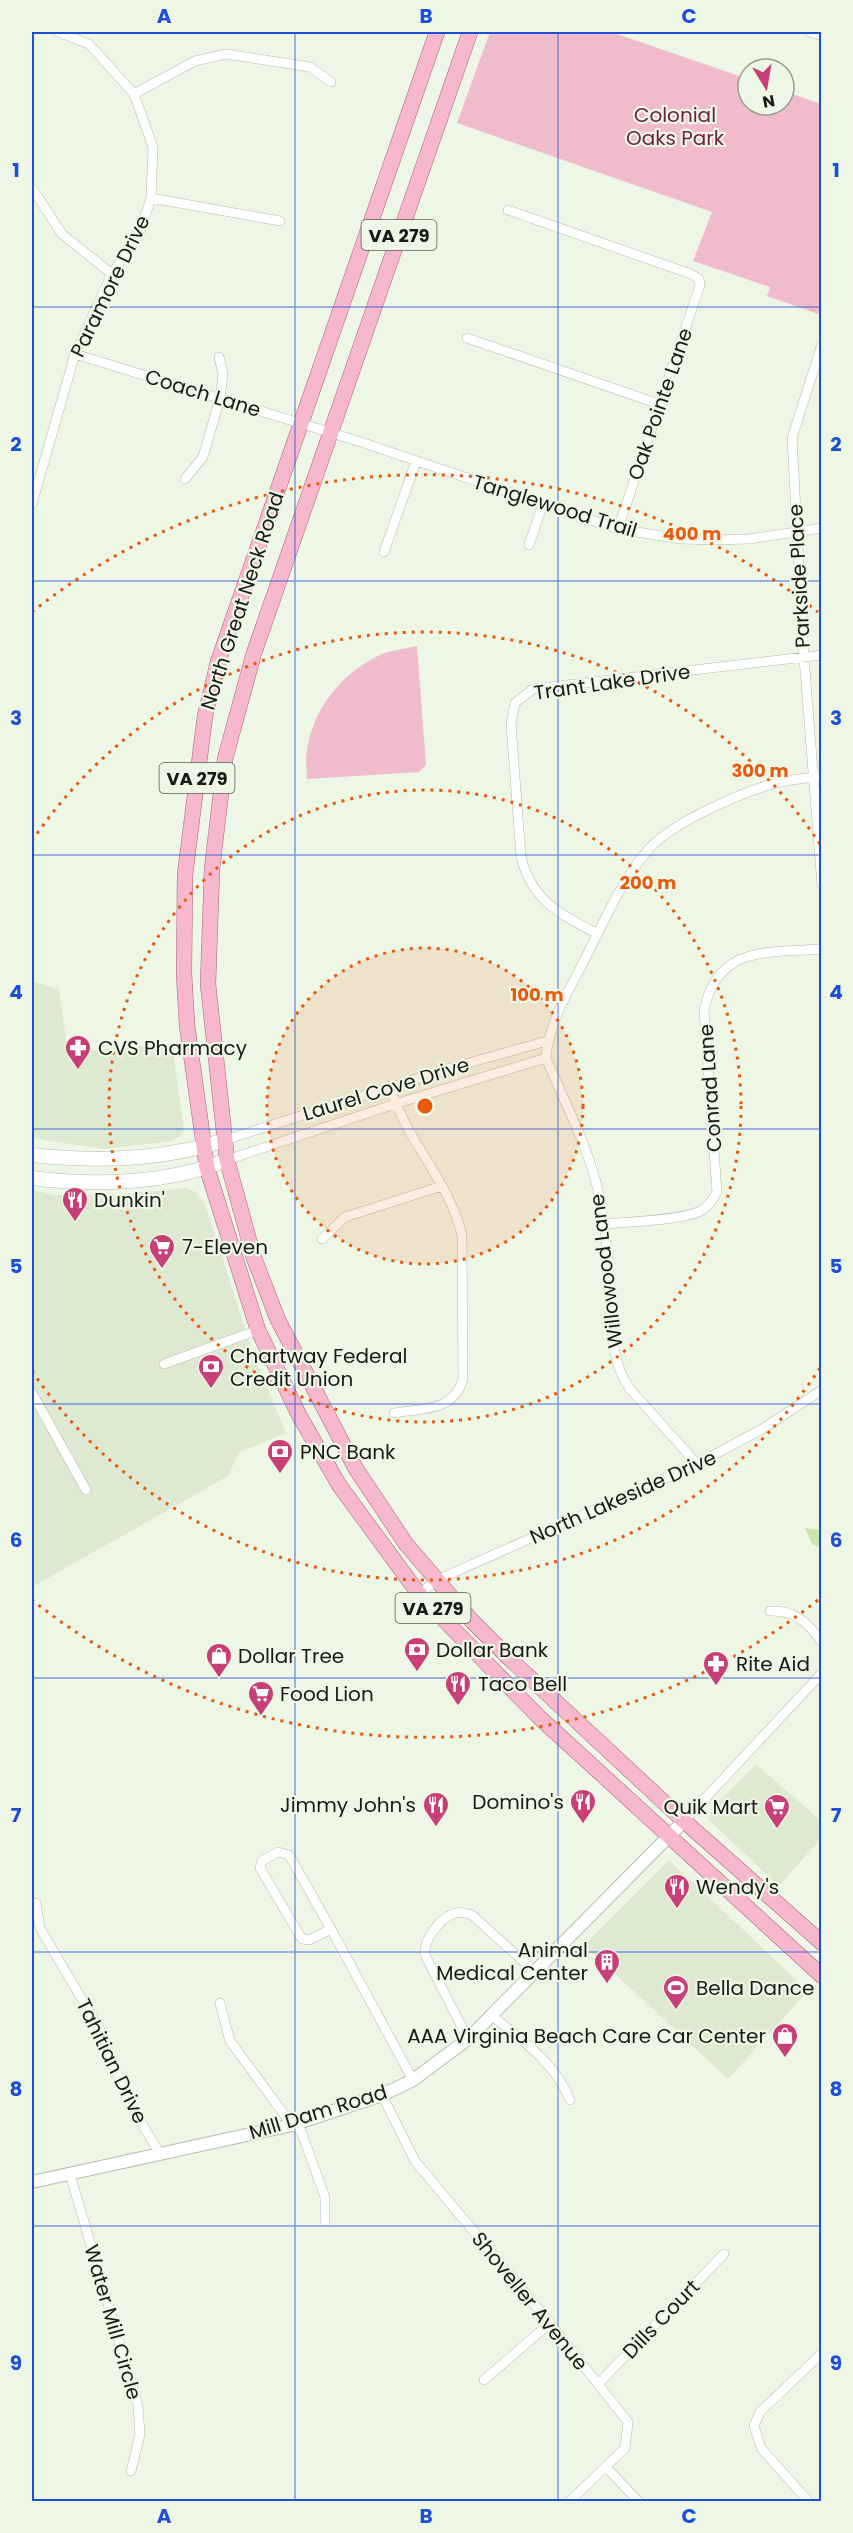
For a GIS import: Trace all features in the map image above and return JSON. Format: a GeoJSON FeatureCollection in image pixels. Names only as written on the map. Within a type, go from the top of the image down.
{"type":"FeatureCollection","features":[{"type":"Feature","properties":{"kind":"main road","name":"North Great Neck Road"},"geometry":{"type":"LineString","coordinates":[[437,32],[218,662],[204,716],[185,875],[184,974],[187,1024],[207,1168],[258,1330],[299,1415],[339,1485],[419,1594],[540,1718],[822,1977]]}},
{"type":"Feature","properties":{"kind":"main road","name":"North Great Neck Road"},"geometry":{"type":"LineString","coordinates":[[470,32],[254,653],[225,759],[212,869],[208,984],[227,1161],[254,1258],[278,1320],[356,1470],[406,1544],[502,1652],[684,1821],[822,1943]]}},
{"type":"Feature","properties":{"kind":"main road"},"geometry":{"type":"LineString","coordinates":[[32,1155],[66,1159],[126,1158],[203,1147],[225,1140]]}},
{"type":"Feature","properties":{"kind":"main road"},"geometry":{"type":"LineString","coordinates":[[32,1178],[116,1183],[207,1168],[227,1161]]}},
{"type":"Feature","properties":{"kind":"street","name":"Paramore Drive"},"geometry":{"type":"LineString","coordinates":[[32,504],[34,489],[75,354],[111,274],[140,232],[151,198],[153,147],[134,94],[89,44],[58,32]]}},
{"type":"Feature","properties":{"kind":"street"},"geometry":{"type":"LineString","coordinates":[[809,32],[822,36]]}},
{"type":"Feature","properties":{"kind":"street"},"geometry":{"type":"LineString","coordinates":[[134,94],[195,61],[226,54],[310,67],[331,82]]}},
{"type":"Feature","properties":{"kind":"street"},"geometry":{"type":"LineString","coordinates":[[32,188],[62,234],[111,274]]}},
{"type":"Feature","properties":{"kind":"street"},"geometry":{"type":"LineString","coordinates":[[151,198],[280,221]]}},
{"type":"Feature","properties":{"kind":"street","name":"Oak Pointe Lane"},"geometry":{"type":"LineString","coordinates":[[508,210],[691,274],[699,279],[700,285],[618,529]]}},
{"type":"Feature","properties":{"kind":"street"},"geometry":{"type":"LineString","coordinates":[[466,338],[659,404]]}},
{"type":"Feature","properties":{"kind":"street","name":"Parkside Place"},"geometry":{"type":"LineString","coordinates":[[822,344],[792,438],[804,657],[818,777],[822,885]]}},
{"type":"Feature","properties":{"kind":"street","name":"Coach Lane"},"geometry":{"type":"LineString","coordinates":[[75,354],[330,432]]}},
{"type":"Feature","properties":{"kind":"street"},"geometry":{"type":"LineString","coordinates":[[185,479],[203,457],[220,398],[223,374],[219,357]]}},
{"type":"Feature","properties":{"kind":"street","name":"Tanglewood Trail"},"geometry":{"type":"LineString","coordinates":[[330,432],[618,529],[681,539],[714,540],[796,533],[822,528]]}},
{"type":"Feature","properties":{"kind":"street"},"geometry":{"type":"LineString","coordinates":[[384,552],[416,461]]}},
{"type":"Feature","properties":{"kind":"street"},"geometry":{"type":"LineString","coordinates":[[529,545],[543,504]]}},
{"type":"Feature","properties":{"kind":"street","name":"Trant Lake Drive"},"geometry":{"type":"LineString","coordinates":[[598,934],[564,916],[538,894],[524,871],[520,848],[511,724],[512,710],[523,695],[533,689],[822,655]]}},
{"type":"Feature","properties":{"kind":"street"},"geometry":{"type":"LineString","coordinates":[[546,1058],[547,1041],[553,1022],[598,934],[638,862],[659,839],[706,812],[757,788],[793,779],[818,777]]}},
{"type":"Feature","properties":{"kind":"street","name":"Conrad Lane"},"geometry":{"type":"LineString","coordinates":[[604,1224],[687,1215],[701,1211],[712,1201],[717,1192],[704,1010],[708,993],[715,978],[728,965],[741,957],[822,949]]}},
{"type":"Feature","properties":{"kind":"street","name":"Laurel Cove Drive"},"geometry":{"type":"LineString","coordinates":[[225,1140],[390,1086],[547,1041]]}},
{"type":"Feature","properties":{"kind":"street","name":"Laurel Cove Drive"},"geometry":{"type":"LineString","coordinates":[[227,1161],[395,1104],[546,1058]]}},
{"type":"Feature","properties":{"kind":"street","name":"Willowood Lane"},"geometry":{"type":"LineString","coordinates":[[546,1058],[591,1168],[604,1224],[614,1344],[623,1380],[697,1464]]}},
{"type":"Feature","properties":{"kind":"street"},"geometry":{"type":"LineString","coordinates":[[390,1086],[395,1104],[442,1186],[459,1221],[462,1236],[463,1379],[459,1391],[453,1400],[442,1404],[394,1413]]}},
{"type":"Feature","properties":{"kind":"street"},"geometry":{"type":"LineString","coordinates":[[322,1239],[345,1217],[442,1186]]}},
{"type":"Feature","properties":{"kind":"street"},"geometry":{"type":"LineString","coordinates":[[164,1364],[258,1330]]}},
{"type":"Feature","properties":{"kind":"street","name":"North Lakeside Drive"},"geometry":{"type":"LineString","coordinates":[[419,1594],[437,1581],[697,1464],[762,1429],[822,1390]]}},
{"type":"Feature","properties":{"kind":"street"},"geometry":{"type":"LineString","coordinates":[[32,1393],[86,1490]]}},
{"type":"Feature","properties":{"kind":"street"},"geometry":{"type":"LineString","coordinates":[[770,1611],[781,1611],[797,1616],[822,1642]]}},
{"type":"Feature","properties":{"kind":"street"},"geometry":{"type":"LineString","coordinates":[[684,1821],[822,1672]]}},
{"type":"Feature","properties":{"kind":"street","name":"Mill Dam Road"},"geometry":{"type":"LineString","coordinates":[[32,2179],[70,2174],[292,2125],[382,2095],[413,2080],[468,2039],[684,1821]]}},
{"type":"Feature","properties":{"kind":"street"},"geometry":{"type":"LineString","coordinates":[[331,1929],[309,1940],[302,1939],[260,1868],[262,1861],[278,1852],[289,1855],[331,1929],[413,2080]]}},
{"type":"Feature","properties":{"kind":"street","name":"Tahitian Drive"},"geometry":{"type":"LineString","coordinates":[[36,1903],[40,1928],[100,2030],[127,2099],[160,2154]]}},
{"type":"Feature","properties":{"kind":"street"},"geometry":{"type":"LineString","coordinates":[[468,2039],[424,1955],[423,1946],[428,1937],[450,1915],[460,1912],[472,1915],[534,1971]]}},
{"type":"Feature","properties":{"kind":"street"},"geometry":{"type":"LineString","coordinates":[[220,2003],[230,2040],[292,2125],[301,2131],[325,2197],[325,2221]]}},
{"type":"Feature","properties":{"kind":"street"},"geometry":{"type":"LineString","coordinates":[[491,2015],[546,2063],[558,2077],[570,2100]]}},
{"type":"Feature","properties":{"kind":"street","name":"Shoveller Avenue"},"geometry":{"type":"LineString","coordinates":[[382,2095],[415,2161],[550,2323],[628,2422],[625,2448],[569,2502]]}},
{"type":"Feature","properties":{"kind":"street","name":"Water Mill Circle"},"geometry":{"type":"LineString","coordinates":[[70,2174],[138,2406],[140,2434],[131,2471]]}},
{"type":"Feature","properties":{"kind":"street","name":"Dills Court"},"geometry":{"type":"LineString","coordinates":[[598,2384],[724,2254]]}},
{"type":"Feature","properties":{"kind":"street"},"geometry":{"type":"LineString","coordinates":[[484,2380],[550,2323]]}},
{"type":"Feature","properties":{"kind":"street"},"geometry":{"type":"LineString","coordinates":[[809,2502],[761,2448],[753,2426],[759,2412],[822,2353]]}},
{"type":"Feature","properties":{"kind":"street"},"geometry":{"type":"LineString","coordinates":[[606,2467],[639,2502]]}},
{"type":"Feature","properties":{"kind":"shaded area"},"geometry":{"type":"Polygon","coordinates":[[[32,981],[59,989],[68,1053],[172,1043],[184,1131],[180,1136],[173,1141],[103,1149],[32,1138],[32,981]]]}},
{"type":"Feature","properties":{"kind":"shaded area"},"geometry":{"type":"Polygon","coordinates":[[[187,1188],[197,1193],[205,1204],[252,1350],[286,1433],[239,1452],[228,1476],[32,1587],[32,1190],[56,1195],[121,1194],[187,1188]]]}},
{"type":"Feature","properties":{"kind":"shaded area"},"geometry":{"type":"Polygon","coordinates":[[[805,1528],[821,1530],[821,1548],[812,1544],[805,1528]]]}},
{"type":"Feature","properties":{"kind":"shaded area"},"geometry":{"type":"Polygon","coordinates":[[[756,1764],[821,1821],[821,1838],[779,1886],[709,1820],[711,1809],[756,1764]]]}},
{"type":"Feature","properties":{"kind":"shaded area"},"geometry":{"type":"Polygon","coordinates":[[[669,1860],[808,1991],[728,2079],[584,1945],[669,1860]]]}},
{"type":"Feature","properties":{"kind":"green space","name":"Colonial Oaks Park"},"geometry":{"type":"Polygon","coordinates":[[[490,32],[611,32],[736,75],[736,117],[796,117],[796,95],[821,104],[821,315],[767,296],[770,287],[693,261],[712,212],[457,123],[490,32]]]}},
{"type":"Feature","properties":{"kind":"green space"},"geometry":{"type":"Polygon","coordinates":[[[417,646],[426,765],[419,772],[307,779],[306,758],[310,735],[331,694],[353,672],[366,663],[384,653],[417,646]]]}},
{"type":"Feature","properties":{"kind":"place","name":"CVS Pharmacy"},"geometry":{"type":"Point","coordinates":[78,1071]}},
{"type":"Feature","properties":{"kind":"place","name":"Dunkin'"},"geometry":{"type":"Point","coordinates":[75,1223]}},
{"type":"Feature","properties":{"kind":"place","name":"7-Eleven"},"geometry":{"type":"Point","coordinates":[162,1270]}},
{"type":"Feature","properties":{"kind":"place","name":"Chartway Federal Credit Union"},"geometry":{"type":"Point","coordinates":[211,1390]}},
{"type":"Feature","properties":{"kind":"place","name":"PNC Bank"},"geometry":{"type":"Point","coordinates":[280,1475]}},
{"type":"Feature","properties":{"kind":"place","name":"Dollar Bank"},"geometry":{"type":"Point","coordinates":[417,1673]}},
{"type":"Feature","properties":{"kind":"place","name":"Dollar Tree"},"geometry":{"type":"Point","coordinates":[219,1679]}},
{"type":"Feature","properties":{"kind":"place","name":"Rite Aid"},"geometry":{"type":"Point","coordinates":[716,1687]}},
{"type":"Feature","properties":{"kind":"place","name":"Taco Bell"},"geometry":{"type":"Point","coordinates":[458,1707]}},
{"type":"Feature","properties":{"kind":"place","name":"Food Lion"},"geometry":{"type":"Point","coordinates":[261,1717]}},
{"type":"Feature","properties":{"kind":"place","name":"Domino's"},"geometry":{"type":"Point","coordinates":[583,1825]}},
{"type":"Feature","properties":{"kind":"place","name":"Jimmy John's"},"geometry":{"type":"Point","coordinates":[436,1828]}},
{"type":"Feature","properties":{"kind":"place","name":"Quik Mart"},"geometry":{"type":"Point","coordinates":[777,1830]}},
{"type":"Feature","properties":{"kind":"place","name":"Wendy's"},"geometry":{"type":"Point","coordinates":[677,1910]}},
{"type":"Feature","properties":{"kind":"place","name":"Animal Medical Center"},"geometry":{"type":"Point","coordinates":[607,1985]}},
{"type":"Feature","properties":{"kind":"place","name":"Bella Dance"},"geometry":{"type":"Point","coordinates":[676,2011]}},
{"type":"Feature","properties":{"kind":"place","name":"AAA Virginia Beach Care Car Center"},"geometry":{"type":"Point","coordinates":[785,2059]}}]}
